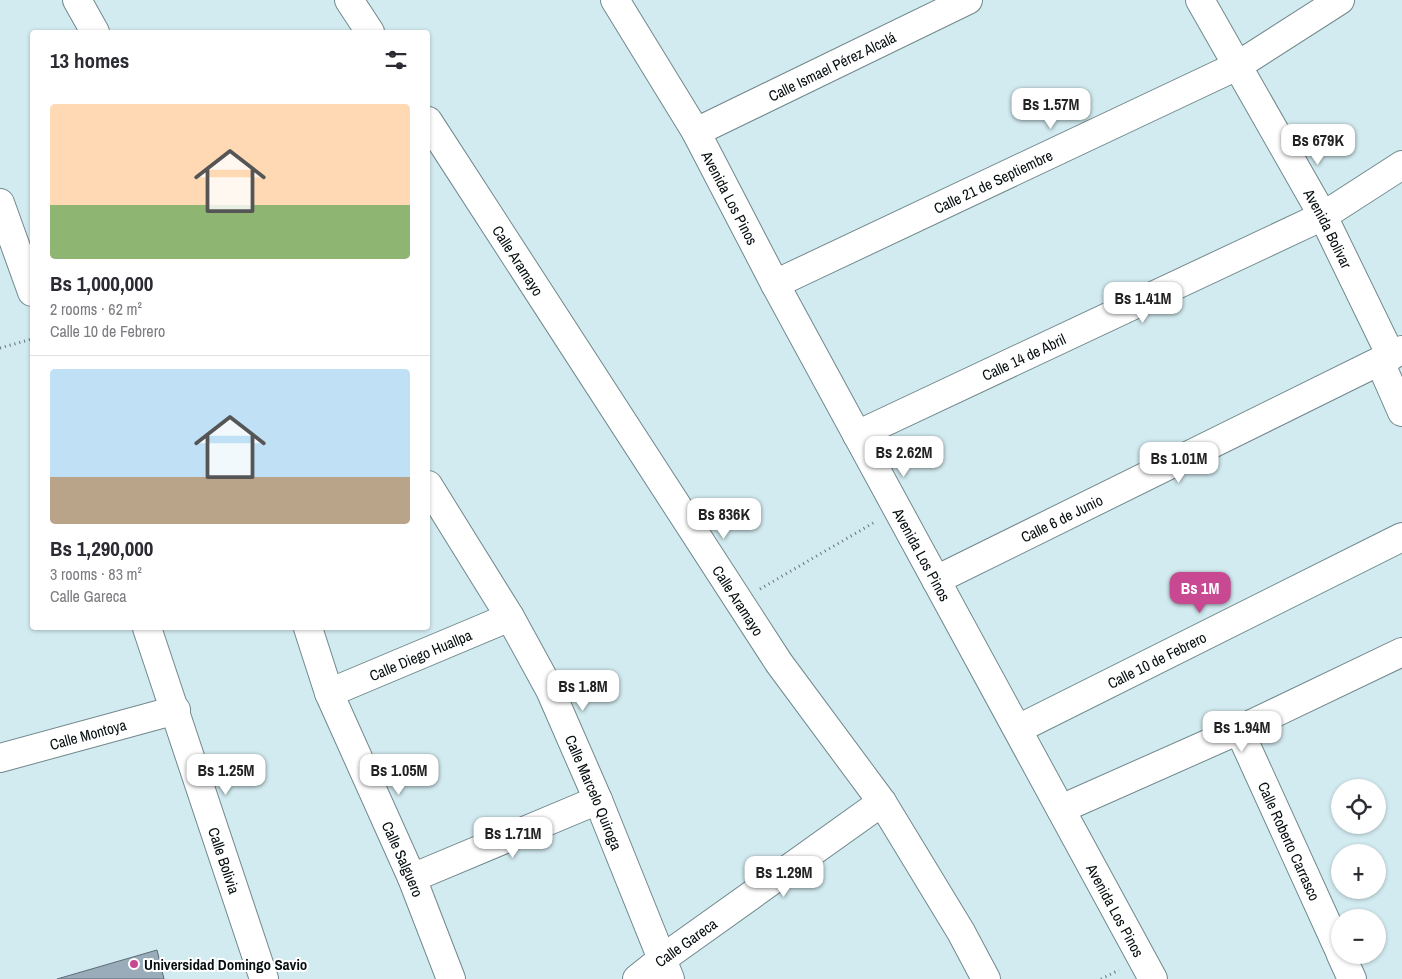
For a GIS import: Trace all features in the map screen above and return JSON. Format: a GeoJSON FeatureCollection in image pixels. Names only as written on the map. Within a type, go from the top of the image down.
{"type":"FeatureCollection","features":[{"type":"Feature","properties":{"kind":"street"},"geometry":{"type":"LineString","coordinates":[[78,0],[94,30]]}},
{"type":"Feature","properties":{"kind":"street"},"geometry":{"type":"LineString","coordinates":[[349,0],[369,30]]}},
{"type":"Feature","properties":{"kind":"street","name":"Avenida Los Pinos"},"geometry":{"type":"LineString","coordinates":[[615,0],[696,132],[775,284],[1153,979]]}},
{"type":"Feature","properties":{"kind":"street","name":"Calle Ismael Pérez Alcalá"},"geometry":{"type":"LineString","coordinates":[[696,132],[968,0]]}},
{"type":"Feature","properties":{"kind":"street","name":"Avenida Bolivar"},"geometry":{"type":"LineString","coordinates":[[1200,0],[1323,216],[1391,356],[1402,412]]}},
{"type":"Feature","properties":{"kind":"street","name":"Calle 21 de Septiembre"},"geometry":{"type":"LineString","coordinates":[[775,284],[1237,66],[1340,0]]}},
{"type":"Feature","properties":{"kind":"street","name":"Calle Aramayo"},"geometry":{"type":"LineString","coordinates":[[430,124],[779,663],[882,802],[961,932],[986,979]]}},
{"type":"Feature","properties":{"kind":"street","name":"Calle 14 de Abril"},"geometry":{"type":"LineString","coordinates":[[857,435],[1323,216],[1402,165]]}},
{"type":"Feature","properties":{"kind":"street"},"geometry":{"type":"LineString","coordinates":[[0,203],[30,286]]}},
{"type":"Feature","properties":{"kind":"street","name":"Calle 6 de Junio"},"geometry":{"type":"LineString","coordinates":[[936,580],[1391,356]]}},
{"type":"Feature","properties":{"kind":"street","name":"Calle Marcelo Quiroga"},"geometry":{"type":"LineString","coordinates":[[430,488],[510,616],[550,690],[598,800],[666,969]]}},
{"type":"Feature","properties":{"kind":"street","name":"Calle 10 de Febrero"},"geometry":{"type":"LineString","coordinates":[[1018,729],[1402,537]]}},
{"type":"Feature","properties":{"kind":"street","name":"Calle Diego Huallpa"},"geometry":{"type":"LineString","coordinates":[[329,693],[510,616]]}},
{"type":"Feature","properties":{"kind":"street","name":"Calle Bolivia"},"geometry":{"type":"LineString","coordinates":[[148,630],[176,710],[264,979]]}},
{"type":"Feature","properties":{"kind":"street","name":"Calle Salguero"},"geometry":{"type":"LineString","coordinates":[[309,630],[329,693],[412,878],[451,979]]}},
{"type":"Feature","properties":{"kind":"street"},"geometry":{"type":"LineString","coordinates":[[1061,808],[1239,730],[1402,652]]}},
{"type":"Feature","properties":{"kind":"street","name":"Calle Montoya"},"geometry":{"type":"LineString","coordinates":[[0,758],[176,710]]}},
{"type":"Feature","properties":{"kind":"street","name":"Calle Roberto Carrasco"},"geometry":{"type":"LineString","coordinates":[[1239,730],[1331,931]]}},
{"type":"Feature","properties":{"kind":"street"},"geometry":{"type":"LineString","coordinates":[[412,878],[598,800]]}},
{"type":"Feature","properties":{"kind":"street","name":"Calle Gareca"},"geometry":{"type":"LineString","coordinates":[[636,979],[666,969],[882,802]]}},
{"type":"Feature","properties":{"kind":"street","name":"Calle Roberto Carrasco"},"geometry":{"type":"LineString","coordinates":[[1346,964],[1352,979]]}},
{"type":"Feature","properties":{"kind":"path"},"geometry":{"type":"LineString","coordinates":[[0,348],[30,340]]}},
{"type":"Feature","properties":{"kind":"path"},"geometry":{"type":"LineString","coordinates":[[739,602],[897,509]]}},
{"type":"Feature","properties":{"kind":"building","name":"Universidad Domingo Savio"},"geometry":{"type":"Polygon","coordinates":[[[157,950],[164,979],[57,979],[157,950]]]}},
{"type":"Feature","properties":{"kind":"place","name":"Universidad Domingo Savio"},"geometry":{"type":"Point","coordinates":[134,964]}}]}
